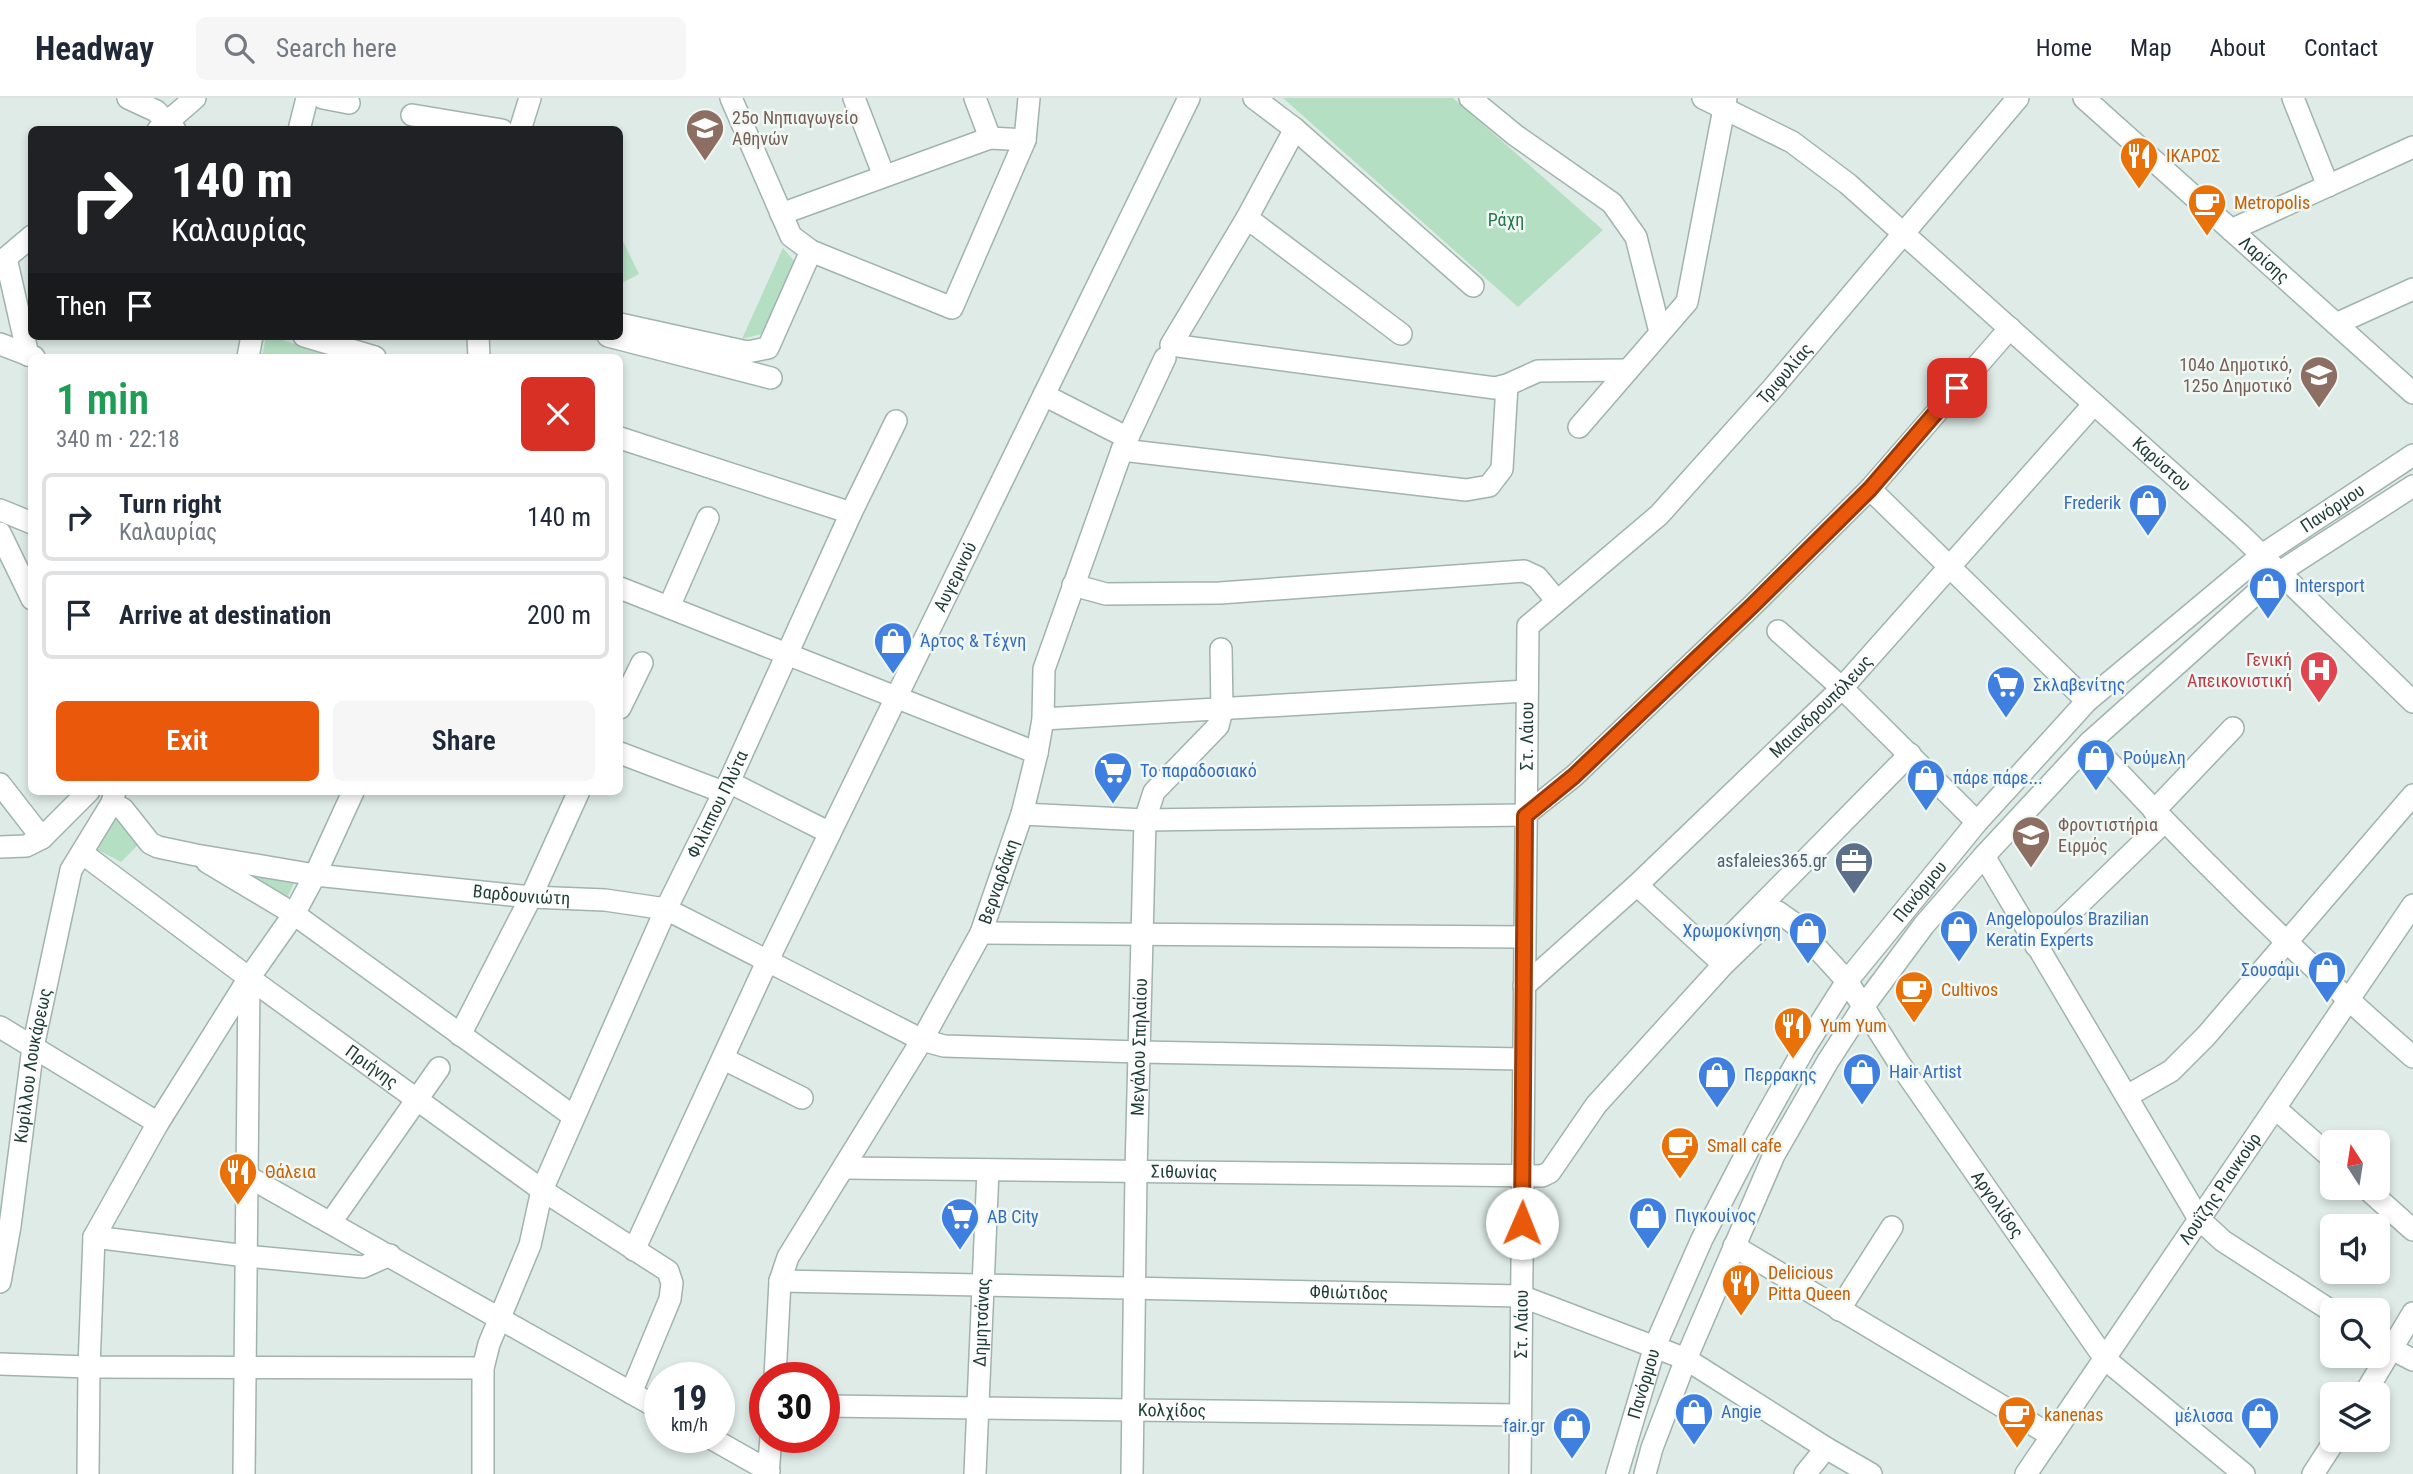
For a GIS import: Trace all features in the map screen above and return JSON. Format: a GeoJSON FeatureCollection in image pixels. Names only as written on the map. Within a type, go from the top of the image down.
{"type":"FeatureCollection","features":[{"type":"Feature","properties":{"kind":"street"},"geometry":{"type":"LineString","coordinates":[[128,98],[156,111],[166,126]]}},
{"type":"Feature","properties":{"kind":"street"},"geometry":{"type":"LineString","coordinates":[[168,126],[195,98]]}},
{"type":"Feature","properties":{"kind":"street"},"geometry":{"type":"LineString","coordinates":[[300,126],[306,98]]}},
{"type":"Feature","properties":{"kind":"street"},"geometry":{"type":"LineString","coordinates":[[323,98],[349,103]]}},
{"type":"Feature","properties":{"kind":"street"},"geometry":{"type":"LineString","coordinates":[[521,126],[530,98]]}},
{"type":"Feature","properties":{"kind":"street"},"geometry":{"type":"LineString","coordinates":[[731,98],[791,236],[811,251],[951,308],[1025,140],[1029,98]]}},
{"type":"Feature","properties":{"kind":"street"},"geometry":{"type":"LineString","coordinates":[[854,98],[884,176]]}},
{"type":"Feature","properties":{"kind":"street"},"geometry":{"type":"LineString","coordinates":[[975,98],[990,138]]}},
{"type":"Feature","properties":{"kind":"street","name":"Αυγερινού"},"geometry":{"type":"LineString","coordinates":[[634,1250],[767,962],[1189,98]]}},
{"type":"Feature","properties":{"kind":"street"},"geometry":{"type":"LineString","coordinates":[[1254,98],[1295,129],[1473,286]]}},
{"type":"Feature","properties":{"kind":"street"},"geometry":{"type":"LineString","coordinates":[[1470,98],[1515,135],[1612,203],[1621,214],[1636,237],[1660,332]]}},
{"type":"Feature","properties":{"kind":"street","name":"Καρύστου"},"geometry":{"type":"LineString","coordinates":[[1703,98],[1725,103],[1807,152],[1848,184],[2262,555],[2413,702]]}},
{"type":"Feature","properties":{"kind":"street","name":"Τριφυλίας"},"geometry":{"type":"LineString","coordinates":[[1528,625],[1659,515],[1772,389],[2018,98]]}},
{"type":"Feature","properties":{"kind":"street","name":"Λαρίσης"},"geometry":{"type":"LineString","coordinates":[[2084,98],[2413,393]]}},
{"type":"Feature","properties":{"kind":"street"},"geometry":{"type":"LineString","coordinates":[[2293,98],[2328,186]]}},
{"type":"Feature","properties":{"kind":"street"},"geometry":{"type":"LineString","coordinates":[[1579,427],[1687,302],[1725,103]]}},
{"type":"Feature","properties":{"kind":"street"},"geometry":{"type":"LineString","coordinates":[[412,114],[480,126]]}},
{"type":"Feature","properties":{"kind":"street","name":"Βερναρδάκη"},"geometry":{"type":"LineString","coordinates":[[776,1362],[780,1281],[788,1257],[922,1040],[981,933],[1022,814],[1037,753],[1043,719],[1044,669],[1125,444],[1168,352],[1247,218],[1295,129]]}},
{"type":"Feature","properties":{"kind":"street"},"geometry":{"type":"LineString","coordinates":[[781,214],[990,138],[1025,140]]}},
{"type":"Feature","properties":{"kind":"street"},"geometry":{"type":"LineString","coordinates":[[2231,230],[2413,147]]}},
{"type":"Feature","properties":{"kind":"street"},"geometry":{"type":"LineString","coordinates":[[1247,218],[1401,334]]}},
{"type":"Feature","properties":{"kind":"street"},"geometry":{"type":"LineString","coordinates":[[623,325],[747,352],[768,348],[811,251]]}},
{"type":"Feature","properties":{"kind":"street"},"geometry":{"type":"LineString","coordinates":[[17,252],[28,334]]}},
{"type":"Feature","properties":{"kind":"street"},"geometry":{"type":"LineString","coordinates":[[2336,324],[2413,289]]}},
{"type":"Feature","properties":{"kind":"street"},"geometry":{"type":"LineString","coordinates":[[1022,814],[1145,820],[1525,816],[1574,776],[1870,489],[2010,328]]}},
{"type":"Feature","properties":{"kind":"street"},"geometry":{"type":"LineString","coordinates":[[332,340],[353,343],[370,354]]}},
{"type":"Feature","properties":{"kind":"street"},"geometry":{"type":"LineString","coordinates":[[623,340],[771,378]]}},
{"type":"Feature","properties":{"kind":"street"},"geometry":{"type":"LineString","coordinates":[[0,344],[28,355]]}},
{"type":"Feature","properties":{"kind":"street"},"geometry":{"type":"LineString","coordinates":[[1168,352],[1495,388],[1550,369],[1628,370]]}},
{"type":"Feature","properties":{"kind":"street"},"geometry":{"type":"LineString","coordinates":[[1044,395],[1125,444],[1466,490],[1489,486],[1502,470],[1507,385]]}},
{"type":"Feature","properties":{"kind":"street","name":"Μαιανδρουπόλεως"},"geometry":{"type":"LineString","coordinates":[[1524,986],[1637,884],[1842,688],[2094,404]]}},
{"type":"Feature","properties":{"kind":"street","name":"Φιλίππου Πλύτα"},"geometry":{"type":"LineString","coordinates":[[483,1474],[484,1368],[489,1344],[530,1245],[542,1190],[666,909],[726,787],[896,421]]}},
{"type":"Feature","properties":{"kind":"street"},"geometry":{"type":"LineString","coordinates":[[623,439],[851,513]]}},
{"type":"Feature","properties":{"kind":"street","name":"Πανόρμου"},"geometry":{"type":"LineString","coordinates":[[1617,1474],[1656,1346],[1702,1239],[1804,1049],[1847,981],[1977,822],[2087,701],[2262,555],[2413,455]]}},
{"type":"Feature","properties":{"kind":"street","name":"Πανόρμου"},"geometry":{"type":"LineString","coordinates":[[1645,1474],[1652,1448],[1686,1359],[1774,1155],[1828,1061],[1863,1007],[1924,925],[2090,742],[2280,572],[2413,486]]}},
{"type":"Feature","properties":{"kind":"street"},"geometry":{"type":"LineString","coordinates":[[1870,489],[2087,701]]}},
{"type":"Feature","properties":{"kind":"street"},"geometry":{"type":"LineString","coordinates":[[0,510],[28,521]]}},
{"type":"Feature","properties":{"kind":"street"},"geometry":{"type":"LineString","coordinates":[[668,607],[708,517]]}},
{"type":"Feature","properties":{"kind":"street"},"geometry":{"type":"LineString","coordinates":[[0,533],[28,591]]}},
{"type":"Feature","properties":{"kind":"street"},"geometry":{"type":"LineString","coordinates":[[1073,585],[1106,594],[1220,593],[1524,571],[1536,577],[1557,601]]}},
{"type":"Feature","properties":{"kind":"street"},"geometry":{"type":"LineString","coordinates":[[623,589],[1037,753]]}},
{"type":"Feature","properties":{"kind":"street","name":"Στ. Λάιου"},"geometry":{"type":"LineString","coordinates":[[1520,1474],[1528,625]]}},
{"type":"Feature","properties":{"kind":"street"},"geometry":{"type":"LineString","coordinates":[[1778,631],[1842,688],[1977,822]]}},
{"type":"Feature","properties":{"kind":"street","name":"Μεγάλου Σπηλαίου"},"geometry":{"type":"LineString","coordinates":[[1132,1474],[1145,820],[1151,797],[1215,730],[1222,710],[1222,649]]}},
{"type":"Feature","properties":{"kind":"street"},"geometry":{"type":"LineString","coordinates":[[623,702],[642,663]]}},
{"type":"Feature","properties":{"kind":"street"},"geometry":{"type":"LineString","coordinates":[[1043,719],[1527,691]]}},
{"type":"Feature","properties":{"kind":"street"},"geometry":{"type":"LineString","coordinates":[[2036,946],[2159,816],[2233,728]]}},
{"type":"Feature","properties":{"kind":"street"},"geometry":{"type":"LineString","coordinates":[[2090,742],[2159,816],[2348,1000],[2413,1057]]}},
{"type":"Feature","properties":{"kind":"street"},"geometry":{"type":"LineString","coordinates":[[623,754],[726,787],[830,834]]}},
{"type":"Feature","properties":{"kind":"street"},"geometry":{"type":"LineString","coordinates":[[1637,884],[1718,959],[1910,754]]}},
{"type":"Feature","properties":{"kind":"street"},"geometry":{"type":"LineString","coordinates":[[0,784],[42,838]]}},
{"type":"Feature","properties":{"kind":"street"},"geometry":{"type":"LineString","coordinates":[[0,847],[26,846],[42,838],[85,795]]}},
{"type":"Feature","properties":{"kind":"street"},"geometry":{"type":"LineString","coordinates":[[88,1474],[94,1237],[158,1124],[249,978],[294,914],[315,875],[350,795]]}},
{"type":"Feature","properties":{"kind":"street"},"geometry":{"type":"LineString","coordinates":[[460,1035],[530,897],[577,795]]}},
{"type":"Feature","properties":{"kind":"street"},"geometry":{"type":"LineString","coordinates":[[2127,1096],[2171,1070],[2243,995],[2413,795]]}},
{"type":"Feature","properties":{"kind":"street","name":"Βαρδουνιώτη"},"geometry":{"type":"LineString","coordinates":[[113,797],[150,843],[196,855],[315,875],[530,897],[605,900],[666,909],[922,1040],[944,1046],[1523,1059]]}},
{"type":"Feature","properties":{"kind":"street","name":"Κυρίλλου Λουκάρεως"},"geometry":{"type":"LineString","coordinates":[[0,1282],[10,1226],[33,1047],[71,870],[113,797]]}},
{"type":"Feature","properties":{"kind":"street","name":"Πριήνης"},"geometry":{"type":"LineString","coordinates":[[82,853],[249,978],[542,1190],[668,1271],[672,1283],[670,1299],[631,1393]]}},
{"type":"Feature","properties":{"kind":"street"},"geometry":{"type":"LineString","coordinates":[[196,855],[294,914],[573,1116]]}},
{"type":"Feature","properties":{"kind":"street"},"geometry":{"type":"LineString","coordinates":[[1984,856],[2199,1219],[2222,1241],[2320,1304]]}},
{"type":"Feature","properties":{"kind":"street","name":"Αργολίδος"},"geometry":{"type":"LineString","coordinates":[[1718,959],[1778,912],[1795,924],[1847,981],[1899,1063],[2105,1359],[2244,1474]]}},
{"type":"Feature","properties":{"kind":"street","name":"Λουΐζης Ριανκούρ"},"geometry":{"type":"LineString","coordinates":[[2026,1474],[2348,1000],[2410,917]]}},
{"type":"Feature","properties":{"kind":"street"},"geometry":{"type":"LineString","coordinates":[[981,933],[1524,937]]}},
{"type":"Feature","properties":{"kind":"street","name":"Σιθωνίας"},"geometry":{"type":"LineString","coordinates":[[844,1168],[1542,1176],[1550,1172],[1596,1105],[1718,959]]}},
{"type":"Feature","properties":{"kind":"street"},"geometry":{"type":"LineString","coordinates":[[244,1474],[249,978]]}},
{"type":"Feature","properties":{"kind":"street"},"geometry":{"type":"LineString","coordinates":[[0,1027],[158,1124]]}},
{"type":"Feature","properties":{"kind":"street"},"geometry":{"type":"LineString","coordinates":[[724,1059],[802,1098]]}},
{"type":"Feature","properties":{"kind":"street"},"geometry":{"type":"LineString","coordinates":[[331,1222],[439,1068]]}},
{"type":"Feature","properties":{"kind":"street"},"geometry":{"type":"LineString","coordinates":[[2275,1108],[2320,1148]]}},
{"type":"Feature","properties":{"kind":"street","name":"Δημητσάνας"},"geometry":{"type":"LineString","coordinates":[[975,1474],[988,1170]]}},
{"type":"Feature","properties":{"kind":"street"},"geometry":{"type":"LineString","coordinates":[[247,1176],[644,1400]]}},
{"type":"Feature","properties":{"kind":"street"},"geometry":{"type":"LineString","coordinates":[[2379,1200],[2413,1230]]}},
{"type":"Feature","properties":{"kind":"street"},"geometry":{"type":"LineString","coordinates":[[1839,1310],[1892,1227]]}},
{"type":"Feature","properties":{"kind":"street"},"geometry":{"type":"LineString","coordinates":[[94,1237],[246,1256],[363,1266],[390,1255]]}},
{"type":"Feature","properties":{"kind":"street"},"geometry":{"type":"LineString","coordinates":[[1734,1246],[2052,1436]]}},
{"type":"Feature","properties":{"kind":"street","name":"Φθιώτιδος"},"geometry":{"type":"LineString","coordinates":[[780,1281],[1521,1296],[1686,1359],[1871,1474]]}},
{"type":"Feature","properties":{"kind":"street"},"geometry":{"type":"LineString","coordinates":[[2390,1340],[2413,1313]]}},
{"type":"Feature","properties":{"kind":"street"},"geometry":{"type":"LineString","coordinates":[[2390,1348],[2413,1360]]}},
{"type":"Feature","properties":{"kind":"street"},"geometry":{"type":"LineString","coordinates":[[0,1364],[89,1367],[484,1368]]}},
{"type":"Feature","properties":{"kind":"street","name":"Κολχίδος"},"geometry":{"type":"LineString","coordinates":[[840,1406],[1520,1415]]}},
{"type":"Feature","properties":{"kind":"street"},"geometry":{"type":"LineString","coordinates":[[1805,1474],[1826,1448]]}},
{"type":"Feature","properties":{"kind":"street"},"geometry":{"type":"LineString","coordinates":[[2313,1474],[2327,1452]]}},
{"type":"Feature","properties":{"kind":"street"},"geometry":{"type":"LineString","coordinates":[[735,1453],[769,1473],[770,1453]]}},
{"type":"Feature","properties":{"kind":"green space","name":"Ράχη"},"geometry":{"type":"Polygon","coordinates":[[[1283,98],[1453,98],[1603,230],[1518,307],[1283,98]]]}},
{"type":"Feature","properties":{"kind":"green space"},"geometry":{"type":"Polygon","coordinates":[[[623,241],[639,274],[623,282],[623,241]]]}},
{"type":"Feature","properties":{"kind":"green space"},"geometry":{"type":"Polygon","coordinates":[[[783,248],[795,262],[762,334],[742,339],[783,248]]]}},
{"type":"Feature","properties":{"kind":"green space"},"geometry":{"type":"Polygon","coordinates":[[[265,340],[282,340],[326,354],[263,354],[265,340]]]}},
{"type":"Feature","properties":{"kind":"green space"},"geometry":{"type":"Polygon","coordinates":[[[114,817],[127,825],[142,841],[121,862],[96,849],[114,817]]]}},
{"type":"Feature","properties":{"kind":"green space"},"geometry":{"type":"Polygon","coordinates":[[[237,868],[296,879],[286,900],[237,868]]]}},
{"type":"Feature","properties":{"kind":"place","name":"25ο Νηπιαγωγείο Αθηνών"},"geometry":{"type":"Point","coordinates":[705,162]}},
{"type":"Feature","properties":{"kind":"place","name":"ΙΚΑΡΟΣ"},"geometry":{"type":"Point","coordinates":[2139,190]}},
{"type":"Feature","properties":{"kind":"place","name":"Metropolis"},"geometry":{"type":"Point","coordinates":[2207,237]}},
{"type":"Feature","properties":{"kind":"place","name":"104ο Δημοτικό, 125ο Δημοτικό"},"geometry":{"type":"Point","coordinates":[2319,409]}},
{"type":"Feature","properties":{"kind":"place","name":"Frederik"},"geometry":{"type":"Point","coordinates":[2148,537]}},
{"type":"Feature","properties":{"kind":"place","name":"Intersport"},"geometry":{"type":"Point","coordinates":[2268,620]}},
{"type":"Feature","properties":{"kind":"place","name":"Άρτος & Τέχνη"},"geometry":{"type":"Point","coordinates":[893,675]}},
{"type":"Feature","properties":{"kind":"place","name":"Γενική Απεικονιστική"},"geometry":{"type":"Point","coordinates":[2319,704]}},
{"type":"Feature","properties":{"kind":"place","name":"Σκλαβενίτης"},"geometry":{"type":"Point","coordinates":[2006,719]}},
{"type":"Feature","properties":{"kind":"place","name":"Ρούμελη"},"geometry":{"type":"Point","coordinates":[2096,792]}},
{"type":"Feature","properties":{"kind":"place","name":"Το παραδοσιακό"},"geometry":{"type":"Point","coordinates":[1113,805]}},
{"type":"Feature","properties":{"kind":"place","name":"πάρε πάρε..."},"geometry":{"type":"Point","coordinates":[1926,812]}},
{"type":"Feature","properties":{"kind":"place","name":"Φροντιστήρια Ειρμός"},"geometry":{"type":"Point","coordinates":[2031,869]}},
{"type":"Feature","properties":{"kind":"place","name":"asfaleies365.gr"},"geometry":{"type":"Point","coordinates":[1854,895]}},
{"type":"Feature","properties":{"kind":"place","name":"Angelopoulos Brazilian Keratin Experts"},"geometry":{"type":"Point","coordinates":[1959,963]}},
{"type":"Feature","properties":{"kind":"place","name":"Χρωμοκίνηση"},"geometry":{"type":"Point","coordinates":[1808,965]}},
{"type":"Feature","properties":{"kind":"place","name":"Σουσάμι"},"geometry":{"type":"Point","coordinates":[2327,1004]}},
{"type":"Feature","properties":{"kind":"place","name":"Cultivos"},"geometry":{"type":"Point","coordinates":[1914,1024]}},
{"type":"Feature","properties":{"kind":"place","name":"Yum Yum"},"geometry":{"type":"Point","coordinates":[1793,1060]}},
{"type":"Feature","properties":{"kind":"place","name":"Hair Artist"},"geometry":{"type":"Point","coordinates":[1862,1106]}},
{"type":"Feature","properties":{"kind":"place","name":"Περρακης"},"geometry":{"type":"Point","coordinates":[1717,1109]}},
{"type":"Feature","properties":{"kind":"place","name":"Small cafe"},"geometry":{"type":"Point","coordinates":[1680,1180]}},
{"type":"Feature","properties":{"kind":"place","name":"Θάλεια"},"geometry":{"type":"Point","coordinates":[238,1206]}},
{"type":"Feature","properties":{"kind":"place","name":"Πιγκουίνος"},"geometry":{"type":"Point","coordinates":[1648,1250]}},
{"type":"Feature","properties":{"kind":"place","name":"ΑΒ City"},"geometry":{"type":"Point","coordinates":[960,1251]}},
{"type":"Feature","properties":{"kind":"place","name":"Delicious Pitta Queen"},"geometry":{"type":"Point","coordinates":[1741,1317]}},
{"type":"Feature","properties":{"kind":"place","name":"Angie"},"geometry":{"type":"Point","coordinates":[1694,1446]}},
{"type":"Feature","properties":{"kind":"place","name":"kanenas"},"geometry":{"type":"Point","coordinates":[2017,1449]}},
{"type":"Feature","properties":{"kind":"place","name":"μέλισσα"},"geometry":{"type":"Point","coordinates":[2260,1450]}},
{"type":"Feature","properties":{"kind":"place","name":"fair.gr"},"geometry":{"type":"Point","coordinates":[1572,1460]}},
{"type":"Feature","properties":{"kind":"route"},"geometry":{"type":"LineString","coordinates":[[1522,1223],[1525,816],[1574,776],[1752,606],[1870,489],[1957,388]]}}]}
